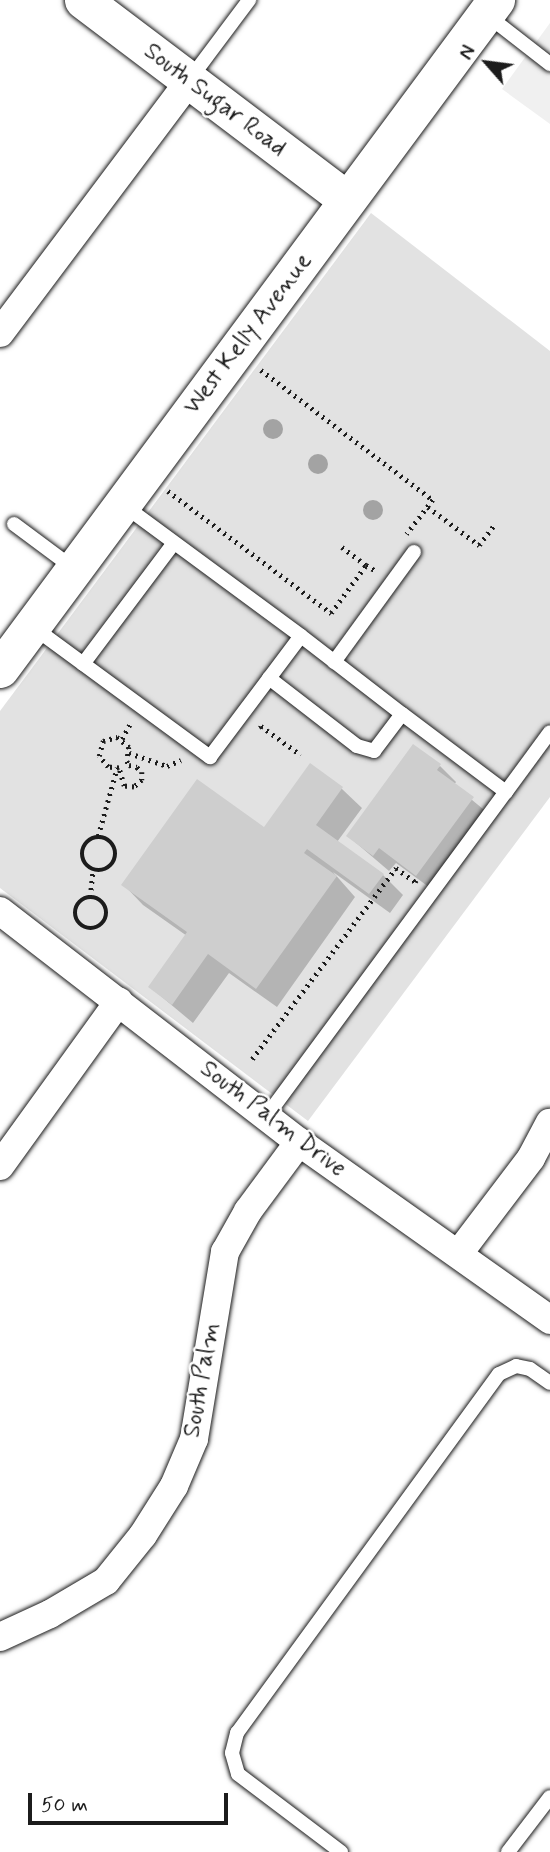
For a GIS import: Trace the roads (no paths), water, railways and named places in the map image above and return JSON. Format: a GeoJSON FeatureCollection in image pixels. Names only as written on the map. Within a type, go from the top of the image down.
{"type":"FeatureCollection","features":[{"type":"Feature","properties":{"kind":"street","name":"South Sugar Road"},"geometry":{"type":"LineString","coordinates":[[83,0],[347,200]]}},
{"type":"Feature","properties":{"kind":"street","name":"West Kelly Avenue"},"geometry":{"type":"LineString","coordinates":[[0,669],[491,7]]}},
{"type":"Feature","properties":{"kind":"street"},"geometry":{"type":"LineString","coordinates":[[0,333],[190,80]]}},
{"type":"Feature","properties":{"kind":"street","name":"South Palm Drive"},"geometry":{"type":"LineString","coordinates":[[0,911],[120,1001],[299,1142],[550,1320]]}},
{"type":"Feature","properties":{"kind":"street"},"geometry":{"type":"LineString","coordinates":[[0,1166],[120,1001]]}},
{"type":"Feature","properties":{"kind":"street"},"geometry":{"type":"LineString","coordinates":[[459,1254],[531,1158],[550,1123]]}},
{"type":"Feature","properties":{"kind":"street","name":"South Palm"},"geometry":{"type":"LineString","coordinates":[[0,1637],[50,1614],[106,1581],[143,1535],[174,1486],[194,1438],[225,1252],[248,1211],[299,1142]]}},
{"type":"Feature","properties":{"kind":"lane"},"geometry":{"type":"LineString","coordinates":[[190,80],[249,0]]}},
{"type":"Feature","properties":{"kind":"lane"},"geometry":{"type":"LineString","coordinates":[[491,7],[550,64]]}},
{"type":"Feature","properties":{"kind":"lane"},"geometry":{"type":"LineString","coordinates":[[122,505],[301,636],[506,792]]}},
{"type":"Feature","properties":{"kind":"lane"},"geometry":{"type":"LineString","coordinates":[[14,524],[74,569]]}},
{"type":"Feature","properties":{"kind":"lane"},"geometry":{"type":"LineString","coordinates":[[83,664],[174,543]]}},
{"type":"Feature","properties":{"kind":"lane"},"geometry":{"type":"LineString","coordinates":[[334,662],[414,552]]}},
{"type":"Feature","properties":{"kind":"lane"},"geometry":{"type":"LineString","coordinates":[[32,626],[211,757],[301,636]]}},
{"type":"Feature","properties":{"kind":"lane"},"geometry":{"type":"LineString","coordinates":[[269,678],[357,746],[374,751],[402,714]]}},
{"type":"Feature","properties":{"kind":"lane"},"geometry":{"type":"LineString","coordinates":[[266,1117],[550,732]]}},
{"type":"Feature","properties":{"kind":"lane"},"geometry":{"type":"LineString","coordinates":[[341,1852],[238,1774],[232,1753],[237,1734],[499,1374],[516,1366],[530,1369],[550,1383]]}},
{"type":"Feature","properties":{"kind":"lane"},"geometry":{"type":"LineString","coordinates":[[508,1852],[550,1797]]}}]}
